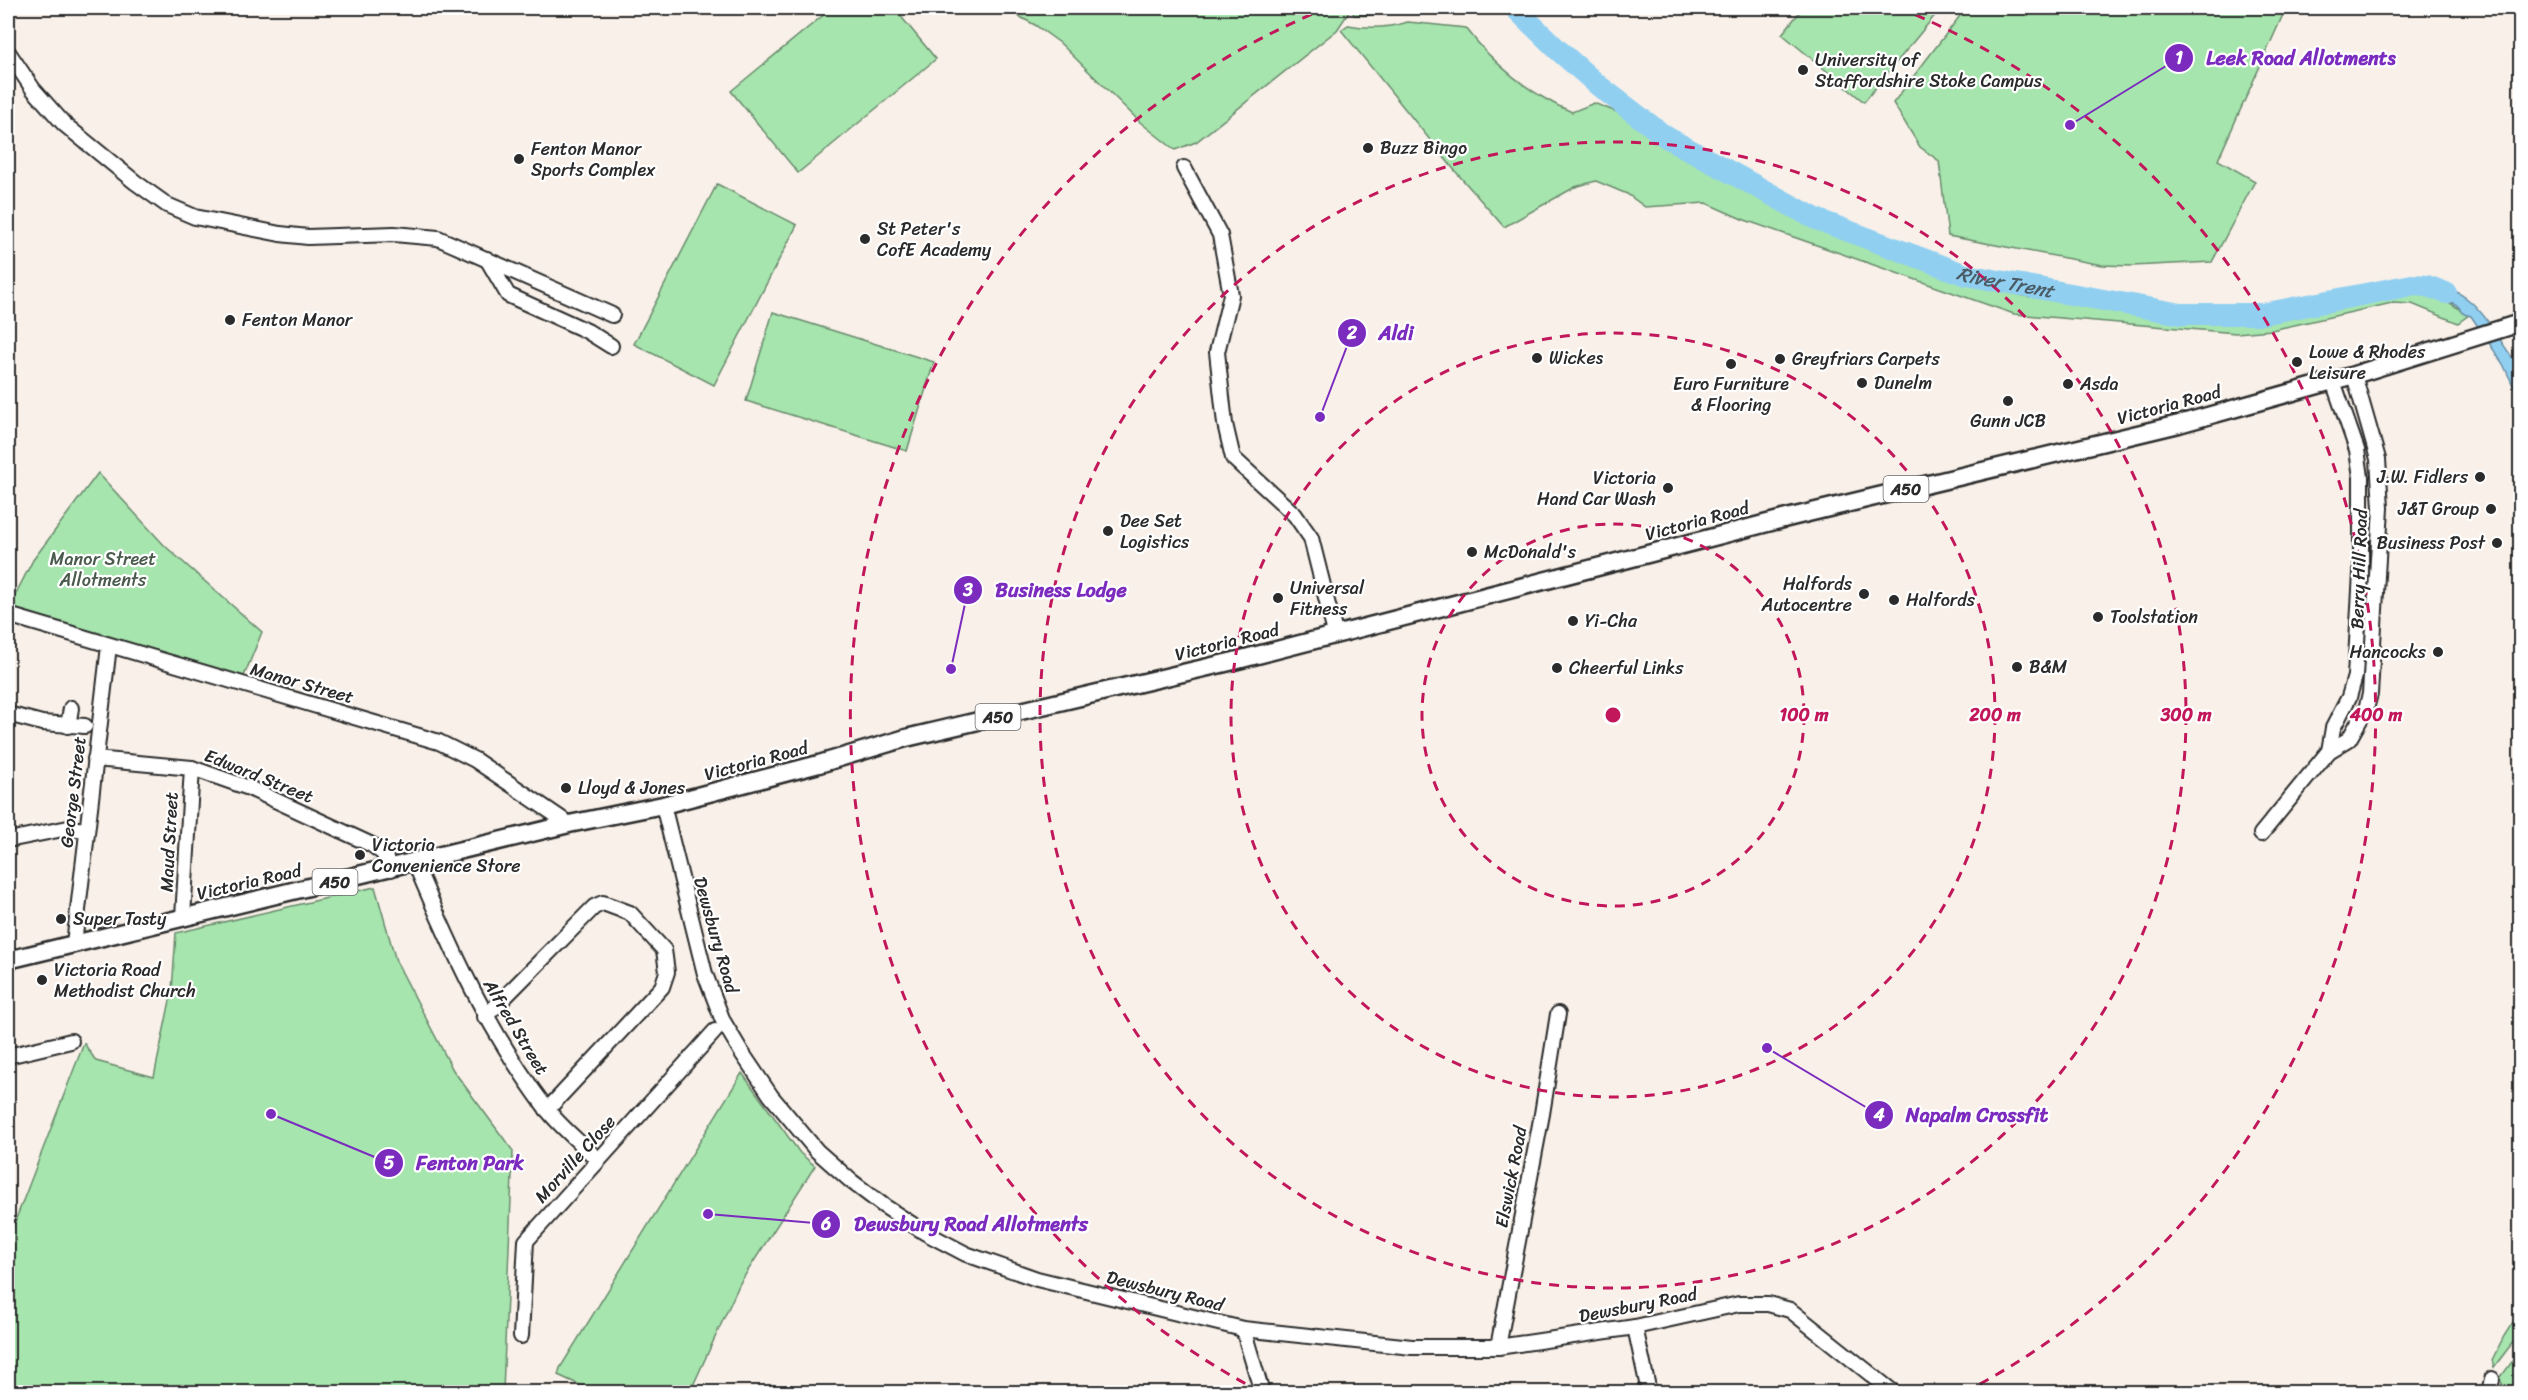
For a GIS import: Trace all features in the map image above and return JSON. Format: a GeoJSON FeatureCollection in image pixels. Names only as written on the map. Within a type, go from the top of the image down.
{"type":"FeatureCollection","features":[{"type":"Feature","properties":{"kind":"main road","name":"Victoria Road"},"geometry":{"type":"LineString","coordinates":[[8,960],[416,863],[569,824],[663,805],[819,764],[906,738],[1222,664],[1787,518],[2179,424],[2354,375],[2520,323]]}},
{"type":"Feature","properties":{"kind":"street"},"geometry":{"type":"LineString","coordinates":[[8,52],[33,89],[64,124],[167,205],[195,216],[280,234],[308,237],[423,235],[438,238],[612,315]]}},
{"type":"Feature","properties":{"kind":"street"},"geometry":{"type":"LineString","coordinates":[[1184,168],[1220,235],[1231,295],[1217,352],[1225,424],[1233,458],[1306,528],[1311,538],[1335,633]]}},
{"type":"Feature","properties":{"kind":"street"},"geometry":{"type":"LineString","coordinates":[[486,258],[508,295],[587,331],[611,346]]}},
{"type":"Feature","properties":{"kind":"street","name":"Berry Hill Road"},"geometry":{"type":"LineString","coordinates":[[2261,834],[2329,752],[2349,739],[2366,709],[2373,679],[2381,508],[2378,459],[2354,375]]}},
{"type":"Feature","properties":{"kind":"street","name":"Berry Hill Road"},"geometry":{"type":"LineString","coordinates":[[2329,752],[2333,728],[2349,697],[2355,676],[2362,515],[2361,477],[2357,450],[2333,381]]}},
{"type":"Feature","properties":{"kind":"street","name":"Manor Street"},"geometry":{"type":"LineString","coordinates":[[8,615],[440,742],[475,760],[569,824]]}},
{"type":"Feature","properties":{"kind":"street","name":"George Street"},"geometry":{"type":"LineString","coordinates":[[74,944],[109,646]]}},
{"type":"Feature","properties":{"kind":"street"},"geometry":{"type":"LineString","coordinates":[[68,726],[71,708]]}},
{"type":"Feature","properties":{"kind":"street"},"geometry":{"type":"LineString","coordinates":[[8,714],[42,723],[85,726]]}},
{"type":"Feature","properties":{"kind":"street","name":"Edward Street"},"geometry":{"type":"LineString","coordinates":[[95,759],[192,768],[249,788],[372,844],[382,853],[391,869]]}},
{"type":"Feature","properties":{"kind":"street","name":"Maud Street"},"geometry":{"type":"LineString","coordinates":[[183,917],[192,768]]}},
{"type":"Feature","properties":{"kind":"street","name":"Dewsbury Road"},"geometry":{"type":"LineString","coordinates":[[663,805],[705,974],[723,1021],[771,1096],[817,1152],[850,1181],[924,1232],[966,1254],[1037,1279],[1243,1329],[1412,1347],[1498,1347],[1635,1327],[1739,1304],[1768,1304],[1790,1310],[1893,1392]]}},
{"type":"Feature","properties":{"kind":"street"},"geometry":{"type":"LineString","coordinates":[[8,840],[68,828],[87,830]]}},
{"type":"Feature","properties":{"kind":"street","name":"Alfred Street"},"geometry":{"type":"LineString","coordinates":[[416,863],[444,933],[485,1017],[547,1110],[598,1160]]}},
{"type":"Feature","properties":{"kind":"street"},"geometry":{"type":"LineString","coordinates":[[485,1017],[594,907],[603,903],[630,913],[664,950],[667,972],[662,987],[547,1110]]}},
{"type":"Feature","properties":{"kind":"street","name":"Elswick Road"},"geometry":{"type":"LineString","coordinates":[[1498,1347],[1542,1114],[1558,1014]]}},
{"type":"Feature","properties":{"kind":"street","name":"Morville Close"},"geometry":{"type":"LineString","coordinates":[[521,1336],[526,1241],[715,1031]]}},
{"type":"Feature","properties":{"kind":"street"},"geometry":{"type":"LineString","coordinates":[[8,1056],[71,1041]]}},
{"type":"Feature","properties":{"kind":"street"},"geometry":{"type":"LineString","coordinates":[[1635,1327],[1649,1392]]}},
{"type":"Feature","properties":{"kind":"street"},"geometry":{"type":"LineString","coordinates":[[1243,1329],[1262,1392]]}},
{"type":"Feature","properties":{"kind":"green space"},"geometry":{"type":"Polygon","coordinates":[[[832,8],[894,8],[936,59],[798,173],[731,91],[832,8]]]}},
{"type":"Feature","properties":{"kind":"green space"},"geometry":{"type":"Polygon","coordinates":[[[1003,8],[1389,8],[1381,13],[1368,15],[1354,15],[1351,9],[1337,30],[1196,142],[1175,150],[1141,123],[1060,43],[1035,25],[1003,8]]]}},
{"type":"Feature","properties":{"kind":"green space"},"geometry":{"type":"Polygon","coordinates":[[[1803,8],[1941,8],[1864,102],[1782,34],[1803,8]]]}},
{"type":"Feature","properties":{"kind":"green space"},"geometry":{"type":"Polygon","coordinates":[[[1966,8],[2286,8],[2218,160],[2255,181],[2212,262],[2132,266],[2102,265],[1948,236],[1939,161],[1920,147],[1893,103],[1966,8]]]}},
{"type":"Feature","properties":{"kind":"green space"},"geometry":{"type":"Polygon","coordinates":[[[1408,22],[1466,28],[1488,54],[1514,77],[1557,105],[1572,112],[1594,103],[1619,113],[1701,167],[1818,227],[1893,257],[1970,282],[2024,296],[2174,317],[2266,318],[2364,298],[2424,292],[2441,297],[2469,315],[2458,323],[2412,304],[2392,303],[2272,330],[2236,333],[2014,314],[1742,219],[1706,203],[1645,207],[1627,194],[1596,181],[1575,187],[1504,227],[1456,172],[1341,30],[1348,25],[1378,27],[1408,22]]]}},
{"type":"Feature","properties":{"kind":"green space"},"geometry":{"type":"Polygon","coordinates":[[[717,184],[797,225],[714,385],[634,344],[717,184]]]}},
{"type":"Feature","properties":{"kind":"green space"},"geometry":{"type":"Polygon","coordinates":[[[773,312],[934,362],[907,451],[746,401],[773,312]]]}},
{"type":"Feature","properties":{"kind":"green space","name":"Manor Street Allotments"},"geometry":{"type":"Polygon","coordinates":[[[98,473],[165,546],[262,632],[244,676],[9,607],[33,560],[98,473]]]}},
{"type":"Feature","properties":{"kind":"green space"},"geometry":{"type":"Polygon","coordinates":[[[375,887],[396,961],[453,1070],[513,1151],[503,1392],[8,1392],[8,1252],[14,1250],[12,1229],[84,1043],[96,1061],[154,1077],[172,991],[176,933],[375,887]]]}},
{"type":"Feature","properties":{"kind":"green space"},"geometry":{"type":"Polygon","coordinates":[[[742,1073],[800,1153],[815,1166],[740,1283],[690,1392],[595,1392],[558,1375],[560,1368],[742,1073]]]}},
{"type":"Feature","properties":{"kind":"green space"},"geometry":{"type":"Polygon","coordinates":[[[2520,1311],[2520,1333],[2494,1367],[2492,1360],[2520,1311]]]}},
{"type":"Feature","properties":{"kind":"green space"},"geometry":{"type":"Polygon","coordinates":[[[2520,1351],[2520,1392],[2507,1392],[2500,1378],[2520,1351]]]}},
{"type":"Feature","properties":{"kind":"water"},"geometry":{"type":"Polygon","coordinates":[[[2412,280],[2434,283],[2451,289],[2476,307],[2517,364],[2520,373],[2520,400],[2503,364],[2471,316],[2464,314],[2457,305],[2424,292],[2412,280]]]}},
{"type":"Feature","properties":{"kind":"waterway","name":"River Trent"},"geometry":{"type":"LineString","coordinates":[[1515,8],[1599,86],[1666,137],[1816,219],[1966,275],[2181,314],[2262,314],[2412,285],[2427,286],[2446,293]]}},
{"type":"Feature","properties":{"kind":"place","name":"University of Staffordshire Stoke Campus"},"geometry":{"type":"Point","coordinates":[1803,70]}},
{"type":"Feature","properties":{"kind":"place","name":"Leek Road Allotments"},"geometry":{"type":"Point","coordinates":[2070,125]}},
{"type":"Feature","properties":{"kind":"place","name":"Buzz Bingo"},"geometry":{"type":"Point","coordinates":[1368,148]}},
{"type":"Feature","properties":{"kind":"place","name":"Fenton Manor Sports Complex"},"geometry":{"type":"Point","coordinates":[519,159]}},
{"type":"Feature","properties":{"kind":"place","name":"St Peter's CofE Academy"},"geometry":{"type":"Point","coordinates":[865,239]}},
{"type":"Feature","properties":{"kind":"place","name":"Fenton Manor"},"geometry":{"type":"Point","coordinates":[230,320]}},
{"type":"Feature","properties":{"kind":"place","name":"Wickes"},"geometry":{"type":"Point","coordinates":[1537,358]}},
{"type":"Feature","properties":{"kind":"place","name":"Greyfriars Carpets"},"geometry":{"type":"Point","coordinates":[1780,359]}},
{"type":"Feature","properties":{"kind":"place","name":"Lowe & Rhodes Leisure"},"geometry":{"type":"Point","coordinates":[2297,362]}},
{"type":"Feature","properties":{"kind":"place","name":"Euro Furniture & Flooring"},"geometry":{"type":"Point","coordinates":[1731,364]}},
{"type":"Feature","properties":{"kind":"place","name":"Dunelm"},"geometry":{"type":"Point","coordinates":[1862,383]}},
{"type":"Feature","properties":{"kind":"place","name":"Asda"},"geometry":{"type":"Point","coordinates":[2068,384]}},
{"type":"Feature","properties":{"kind":"place","name":"Gunn JCB"},"geometry":{"type":"Point","coordinates":[2008,401]}},
{"type":"Feature","properties":{"kind":"place","name":"Aldi"},"geometry":{"type":"Point","coordinates":[1320,417]}},
{"type":"Feature","properties":{"kind":"place","name":"J.W. Fidlers"},"geometry":{"type":"Point","coordinates":[2480,477]}},
{"type":"Feature","properties":{"kind":"place","name":"Victoria Hand Car Wash"},"geometry":{"type":"Point","coordinates":[1668,488]}},
{"type":"Feature","properties":{"kind":"place","name":"J&T Group"},"geometry":{"type":"Point","coordinates":[2491,509]}},
{"type":"Feature","properties":{"kind":"place","name":"Dee Set Logistics"},"geometry":{"type":"Point","coordinates":[1108,531]}},
{"type":"Feature","properties":{"kind":"place","name":"Business Post"},"geometry":{"type":"Point","coordinates":[2497,543]}},
{"type":"Feature","properties":{"kind":"place","name":"McDonald's"},"geometry":{"type":"Point","coordinates":[1472,552]}},
{"type":"Feature","properties":{"kind":"place","name":"Halfords Autocentre"},"geometry":{"type":"Point","coordinates":[1864,594]}},
{"type":"Feature","properties":{"kind":"place","name":"Universal Fitness"},"geometry":{"type":"Point","coordinates":[1278,598]}},
{"type":"Feature","properties":{"kind":"place","name":"Halfords"},"geometry":{"type":"Point","coordinates":[1894,600]}},
{"type":"Feature","properties":{"kind":"place","name":"Toolstation"},"geometry":{"type":"Point","coordinates":[2098,617]}},
{"type":"Feature","properties":{"kind":"place","name":"Yi-Cha"},"geometry":{"type":"Point","coordinates":[1573,621]}},
{"type":"Feature","properties":{"kind":"place","name":"Hancocks"},"geometry":{"type":"Point","coordinates":[2438,652]}},
{"type":"Feature","properties":{"kind":"place","name":"B&M"},"geometry":{"type":"Point","coordinates":[2017,667]}},
{"type":"Feature","properties":{"kind":"place","name":"Cheerful Links"},"geometry":{"type":"Point","coordinates":[1557,668]}},
{"type":"Feature","properties":{"kind":"place","name":"Business Lodge"},"geometry":{"type":"Point","coordinates":[951,669]}},
{"type":"Feature","properties":{"kind":"place","name":"Lloyd & Jones"},"geometry":{"type":"Point","coordinates":[566,788]}},
{"type":"Feature","properties":{"kind":"place","name":"Victoria Convenience Store"},"geometry":{"type":"Point","coordinates":[360,855]}},
{"type":"Feature","properties":{"kind":"place","name":"Super Tasty"},"geometry":{"type":"Point","coordinates":[61,919]}},
{"type":"Feature","properties":{"kind":"place","name":"Victoria Road Methodist Church"},"geometry":{"type":"Point","coordinates":[42,980]}},
{"type":"Feature","properties":{"kind":"place","name":"Napalm Crossfit"},"geometry":{"type":"Point","coordinates":[1767,1048]}},
{"type":"Feature","properties":{"kind":"place","name":"Fenton Park"},"geometry":{"type":"Point","coordinates":[271,1114]}},
{"type":"Feature","properties":{"kind":"place","name":"Dewsbury Road Allotments"},"geometry":{"type":"Point","coordinates":[708,1214]}}]}
